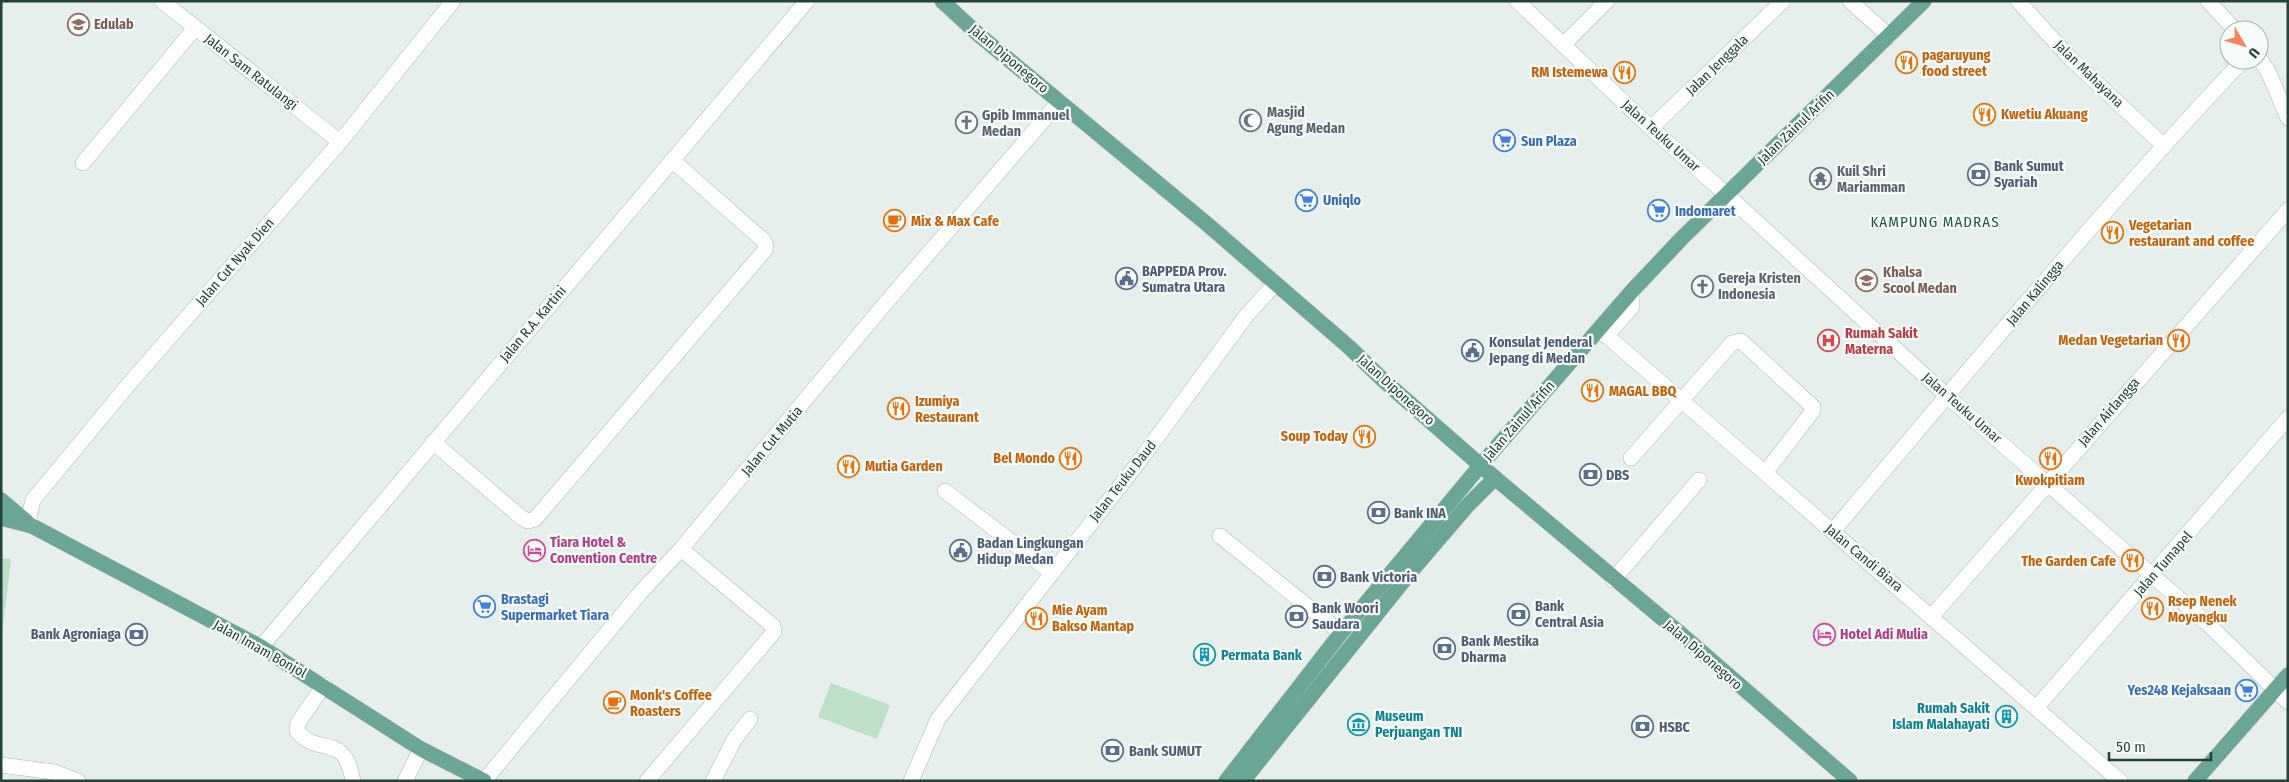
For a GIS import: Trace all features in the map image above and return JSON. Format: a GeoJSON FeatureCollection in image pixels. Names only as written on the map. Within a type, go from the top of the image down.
{"type":"FeatureCollection","features":[{"type":"Feature","properties":{"kind":"main road","name":"Jalan Diponegoro"},"geometry":{"type":"LineString","coordinates":[[942,1],[979,35],[1207,224],[1349,347],[1382,380],[1480,466],[1682,636],[1850,781]]}},
{"type":"Feature","properties":{"kind":"main road","name":"Jalan Zainul Arifin"},"geometry":{"type":"LineString","coordinates":[[1226,781],[1341,633],[1480,466],[1602,333],[1632,292],[1682,238],[1924,1]]}},
{"type":"Feature","properties":{"kind":"main road","name":"Jalan Zainul Arifin"},"geometry":{"type":"LineString","coordinates":[[1243,781],[1412,569],[1467,506],[1495,478]]}},
{"type":"Feature","properties":{"kind":"main road","name":"Jalan Imam Bonjol"},"geometry":{"type":"LineString","coordinates":[[1,500],[32,526],[261,648],[324,685],[421,749],[484,781]]}},
{"type":"Feature","properties":{"kind":"main road","name":"Jalan Imam Bonjol"},"geometry":{"type":"LineString","coordinates":[[1,518],[32,526]]}},
{"type":"Feature","properties":{"kind":"main road"},"geometry":{"type":"LineString","coordinates":[[1321,659],[1334,668]]}},
{"type":"Feature","properties":{"kind":"main road"},"geometry":{"type":"LineString","coordinates":[[2195,781],[2288,675]]}},
{"type":"Feature","properties":{"kind":"street","name":"Jalan Sam Ratulangi"},"geometry":{"type":"LineString","coordinates":[[162,1],[340,142]]}},
{"type":"Feature","properties":{"kind":"street","name":"Jalan Cut Nyak Dien"},"geometry":{"type":"LineString","coordinates":[[32,526],[30,517],[32,500],[129,384],[340,142],[453,1]]}},
{"type":"Feature","properties":{"kind":"street","name":"Jalan R.A. Kartini"},"geometry":{"type":"LineString","coordinates":[[261,648],[807,1]]}},
{"type":"Feature","properties":{"kind":"street","name":"Jalan Teuku Umar"},"geometry":{"type":"LineString","coordinates":[[1517,1],[1651,128],[1947,396],[2048,482],[2208,624],[2288,702]]}},
{"type":"Feature","properties":{"kind":"street"},"geometry":{"type":"LineString","coordinates":[[1563,45],[1607,1]]}},
{"type":"Feature","properties":{"kind":"street","name":"Jalan Jenggala"},"geometry":{"type":"LineString","coordinates":[[1651,128],[1783,1]]}},
{"type":"Feature","properties":{"kind":"street"},"geometry":{"type":"LineString","coordinates":[[1850,1],[1889,36]]}},
{"type":"Feature","properties":{"kind":"street","name":"Jalan Mahayana"},"geometry":{"type":"LineString","coordinates":[[2018,1],[2070,58],[2163,145]]}},
{"type":"Feature","properties":{"kind":"street"},"geometry":{"type":"LineString","coordinates":[[2208,1],[2226,20]]}},
{"type":"Feature","properties":{"kind":"street"},"geometry":{"type":"LineString","coordinates":[[83,163],[195,28]]}},
{"type":"Feature","properties":{"kind":"street","name":"Jalan Kalingga"},"geometry":{"type":"LineString","coordinates":[[1833,531],[2163,145],[2234,70]]}},
{"type":"Feature","properties":{"kind":"street"},"geometry":{"type":"LineString","coordinates":[[2267,70],[2288,118]]}},
{"type":"Feature","properties":{"kind":"street","name":"Jalan Cut Mutia"},"geometry":{"type":"LineString","coordinates":[[484,781],[641,592],[681,549],[884,305],[1060,101]]}},
{"type":"Feature","properties":{"kind":"street"},"geometry":{"type":"LineString","coordinates":[[433,442],[522,518],[528,521],[535,519],[765,250],[766,245],[762,240],[672,160]]}},
{"type":"Feature","properties":{"kind":"street","name":"Jalan Airlangga"},"geometry":{"type":"LineString","coordinates":[[1932,616],[2288,210]]}},
{"type":"Feature","properties":{"kind":"street","name":"Jalan Teuku Daud"},"geometry":{"type":"LineString","coordinates":[[912,781],[938,719],[1138,463],[1246,316],[1275,284]]}},
{"type":"Feature","properties":{"kind":"street","name":"Jalan Candi Biara"},"geometry":{"type":"LineString","coordinates":[[1602,333],[1932,616],[2120,781]]}},
{"type":"Feature","properties":{"kind":"street"},"geometry":{"type":"LineString","coordinates":[[1631,458],[1732,343],[1741,340],[1813,407],[1812,412],[1765,473]]}},
{"type":"Feature","properties":{"kind":"street","name":"Jalan Tumapel"},"geometry":{"type":"LineString","coordinates":[[2036,708],[2154,575],[2288,418]]}},
{"type":"Feature","properties":{"kind":"street"},"geometry":{"type":"LineString","coordinates":[[1614,580],[1699,480]]}},
{"type":"Feature","properties":{"kind":"street"},"geometry":{"type":"LineString","coordinates":[[945,491],[1051,572]]}},
{"type":"Feature","properties":{"kind":"street"},"geometry":{"type":"LineString","coordinates":[[1220,536],[1341,633]]}},
{"type":"Feature","properties":{"kind":"street"},"geometry":{"type":"LineString","coordinates":[[647,781],[774,632],[773,626],[681,549]]}},
{"type":"Feature","properties":{"kind":"street"},"geometry":{"type":"LineString","coordinates":[[324,685],[298,723],[297,731],[303,738],[333,748],[344,755],[350,762],[353,781]]}},
{"type":"Feature","properties":{"kind":"street"},"geometry":{"type":"LineString","coordinates":[[713,781],[734,740],[750,719]]}},
{"type":"Feature","properties":{"kind":"street"},"geometry":{"type":"LineString","coordinates":[[405,781],[421,749]]}},
{"type":"Feature","properties":{"kind":"street"},"geometry":{"type":"LineString","coordinates":[[1,765],[54,772],[78,781]]}},
{"type":"Feature","properties":{"kind":"green space"},"geometry":{"type":"Polygon","coordinates":[[[1,558],[11,559],[3,627],[1,627],[1,558]]]}},
{"type":"Feature","properties":{"kind":"green space"},"geometry":{"type":"Polygon","coordinates":[[[831,683],[890,705],[877,739],[818,717],[831,683]]]}},
{"type":"Feature","properties":{"kind":"place","name":"Edulab"},"geometry":{"type":"Point","coordinates":[78,24]}},
{"type":"Feature","properties":{"kind":"place","name":"pagaruyung food street"},"geometry":{"type":"Point","coordinates":[1906,63]}},
{"type":"Feature","properties":{"kind":"place","name":"RM Istemewa"},"geometry":{"type":"Point","coordinates":[1624,72]}},
{"type":"Feature","properties":{"kind":"place","name":"Kwetiu Akuang"},"geometry":{"type":"Point","coordinates":[1985,114]}},
{"type":"Feature","properties":{"kind":"place","name":"Masjid Agung Medan"},"geometry":{"type":"Point","coordinates":[1251,120]}},
{"type":"Feature","properties":{"kind":"place","name":"Gpib Immanuel Medan"},"geometry":{"type":"Point","coordinates":[966,123]}},
{"type":"Feature","properties":{"kind":"place","name":"Sun Plaza"},"geometry":{"type":"Point","coordinates":[1505,141]}},
{"type":"Feature","properties":{"kind":"place","name":"Bank Sumut Syariah"},"geometry":{"type":"Point","coordinates":[1978,174]}},
{"type":"Feature","properties":{"kind":"place","name":"Kuil Shri Mariamman"},"geometry":{"type":"Point","coordinates":[1821,179]}},
{"type":"Feature","properties":{"kind":"place","name":"Uniqlo"},"geometry":{"type":"Point","coordinates":[1307,200]}},
{"type":"Feature","properties":{"kind":"place","name":"Indomaret"},"geometry":{"type":"Point","coordinates":[1659,211]}},
{"type":"Feature","properties":{"kind":"place","name":"Mix & Max Cafe"},"geometry":{"type":"Point","coordinates":[895,221]}},
{"type":"Feature","properties":{"kind":"place","name":"Vegetarian restaurant and coffee"},"geometry":{"type":"Point","coordinates":[2113,233]}},
{"type":"Feature","properties":{"kind":"place","name":"BAPPEDA Prov. Sumatra Utara"},"geometry":{"type":"Point","coordinates":[1126,279]}},
{"type":"Feature","properties":{"kind":"place","name":"Khalsa Scool Medan"},"geometry":{"type":"Point","coordinates":[1867,280]}},
{"type":"Feature","properties":{"kind":"place","name":"Gereja Kristen Indonesia"},"geometry":{"type":"Point","coordinates":[1702,286]}},
{"type":"Feature","properties":{"kind":"place","name":"Medan Vegetarian"},"geometry":{"type":"Point","coordinates":[2179,340]}},
{"type":"Feature","properties":{"kind":"place","name":"Rumah Sakit Materna"},"geometry":{"type":"Point","coordinates":[1829,341]}},
{"type":"Feature","properties":{"kind":"place","name":"Konsulat Jenderal Jepang di Medan"},"geometry":{"type":"Point","coordinates":[1473,350]}},
{"type":"Feature","properties":{"kind":"place","name":"MAGAL BBQ"},"geometry":{"type":"Point","coordinates":[1593,391]}},
{"type":"Feature","properties":{"kind":"place","name":"Izumiya Restaurant"},"geometry":{"type":"Point","coordinates":[899,409]}},
{"type":"Feature","properties":{"kind":"place","name":"Soup Today"},"geometry":{"type":"Point","coordinates":[1364,436]}},
{"type":"Feature","properties":{"kind":"place","name":"Bel Mondo"},"geometry":{"type":"Point","coordinates":[1071,458]}},
{"type":"Feature","properties":{"kind":"place","name":"Kwokpitiam"},"geometry":{"type":"Point","coordinates":[2050,458]}},
{"type":"Feature","properties":{"kind":"place","name":"Mutia Garden"},"geometry":{"type":"Point","coordinates":[849,466]}},
{"type":"Feature","properties":{"kind":"place","name":"DBS"},"geometry":{"type":"Point","coordinates":[1590,475]}},
{"type":"Feature","properties":{"kind":"place","name":"Bank INA"},"geometry":{"type":"Point","coordinates":[1378,513]}},
{"type":"Feature","properties":{"kind":"place","name":"Tiara Hotel & Convention Centre"},"geometry":{"type":"Point","coordinates":[534,550]}},
{"type":"Feature","properties":{"kind":"place","name":"Badan Lingkungan Hidup Medan"},"geometry":{"type":"Point","coordinates":[961,551]}},
{"type":"Feature","properties":{"kind":"place","name":"The Garden Cafe"},"geometry":{"type":"Point","coordinates":[2132,561]}},
{"type":"Feature","properties":{"kind":"place","name":"Bank Victoria"},"geometry":{"type":"Point","coordinates":[1324,577]}},
{"type":"Feature","properties":{"kind":"place","name":"Brastagi Supermarket Tiara"},"geometry":{"type":"Point","coordinates":[485,607]}},
{"type":"Feature","properties":{"kind":"place","name":"Rsep Nenek Moyangku"},"geometry":{"type":"Point","coordinates":[2152,609]}},
{"type":"Feature","properties":{"kind":"place","name":"Bank Central Asia"},"geometry":{"type":"Point","coordinates":[1519,614]}},
{"type":"Feature","properties":{"kind":"place","name":"Bank Woori Saudara"},"geometry":{"type":"Point","coordinates":[1296,616]}},
{"type":"Feature","properties":{"kind":"place","name":"Mie Ayam Bakso Mantap"},"geometry":{"type":"Point","coordinates":[1036,618]}},
{"type":"Feature","properties":{"kind":"place","name":"Bank Agroniaga"},"geometry":{"type":"Point","coordinates":[137,634]}},
{"type":"Feature","properties":{"kind":"place","name":"Hotel Adi Mulia"},"geometry":{"type":"Point","coordinates":[1824,634]}},
{"type":"Feature","properties":{"kind":"place","name":"Bank Mestika Dharma"},"geometry":{"type":"Point","coordinates":[1445,649]}},
{"type":"Feature","properties":{"kind":"place","name":"Permata Bank"},"geometry":{"type":"Point","coordinates":[1205,655]}},
{"type":"Feature","properties":{"kind":"place","name":"Yes248 Kejaksaan"},"geometry":{"type":"Point","coordinates":[2247,690]}},
{"type":"Feature","properties":{"kind":"place","name":"Monk's Coffee Roasters"},"geometry":{"type":"Point","coordinates":[614,703]}},
{"type":"Feature","properties":{"kind":"place","name":"Rumah Sakit Islam Malahayati"},"geometry":{"type":"Point","coordinates":[2006,716]}},
{"type":"Feature","properties":{"kind":"place","name":"Museum Perjuangan TNI"},"geometry":{"type":"Point","coordinates":[1359,724]}},
{"type":"Feature","properties":{"kind":"place","name":"HSBC"},"geometry":{"type":"Point","coordinates":[1643,727]}},
{"type":"Feature","properties":{"kind":"place","name":"Bank SUMUT"},"geometry":{"type":"Point","coordinates":[1113,751]}},
{"type":"Feature","properties":{"kind":"district","name":"KAMPUNG MADRAS"},"geometry":{"type":"Point","coordinates":[1935,222]}}]}
